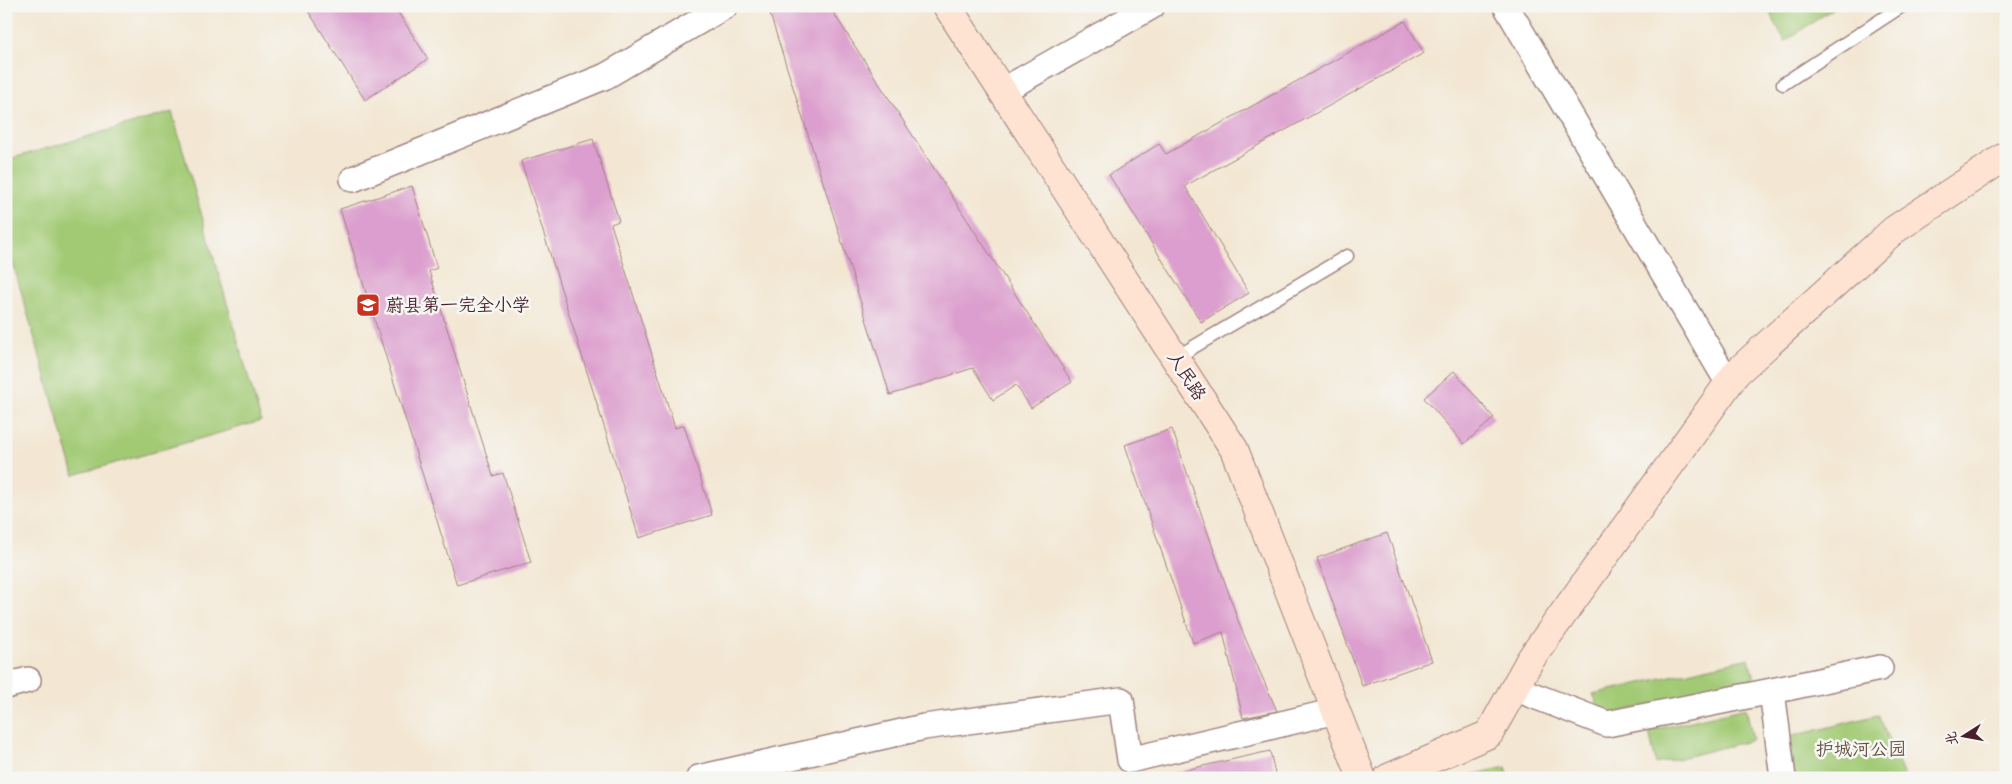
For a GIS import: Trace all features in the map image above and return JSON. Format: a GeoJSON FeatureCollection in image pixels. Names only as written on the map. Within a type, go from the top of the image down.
{"type":"FeatureCollection","features":[{"type":"Feature","properties":{"kind":"street"},"geometry":{"type":"LineString","coordinates":[[353,179],[606,76],[725,6]]}},
{"type":"Feature","properties":{"kind":"street","name":"人民路"},"geometry":{"type":"LineString","coordinates":[[947,6],[1234,449],[1362,778]]}},
{"type":"Feature","properties":{"kind":"street"},"geometry":{"type":"LineString","coordinates":[[1002,91],[1152,6]]}},
{"type":"Feature","properties":{"kind":"street"},"geometry":{"type":"LineString","coordinates":[[1506,6],[1729,384]]}},
{"type":"Feature","properties":{"kind":"street"},"geometry":{"type":"LineString","coordinates":[[1388,778],[1489,734],[1530,660],[1736,373],[1894,230],[2006,156]]}},
{"type":"Feature","properties":{"kind":"street"},"geometry":{"type":"LineString","coordinates":[[1514,688],[1607,724],[1880,668]]}},
{"type":"Feature","properties":{"kind":"street"},"geometry":{"type":"LineString","coordinates":[[1772,691],[1783,778]]}},
{"type":"Feature","properties":{"kind":"street"},"geometry":{"type":"LineString","coordinates":[[699,778],[924,727],[1121,700],[1130,760],[1336,711]]}},
{"type":"Feature","properties":{"kind":"lane"},"geometry":{"type":"LineString","coordinates":[[1784,84],[1902,6]]}},
{"type":"Feature","properties":{"kind":"lane"},"geometry":{"type":"LineString","coordinates":[[1175,358],[1347,256]]}},
{"type":"Feature","properties":{"kind":"green space"},"geometry":{"type":"Polygon","coordinates":[[[1766,6],[1837,6],[1785,41],[1766,6]]]}},
{"type":"Feature","properties":{"kind":"green space"},"geometry":{"type":"Polygon","coordinates":[[[172,112],[261,421],[74,475],[6,239],[6,160],[172,112]]]}},
{"type":"Feature","properties":{"kind":"green space"},"geometry":{"type":"Polygon","coordinates":[[[1749,658],[1754,680],[1603,716],[1593,694],[1749,658]]]}},
{"type":"Feature","properties":{"kind":"green space"},"geometry":{"type":"Polygon","coordinates":[[[1746,708],[1753,740],[1656,764],[1649,731],[1746,708]]]}},
{"type":"Feature","properties":{"kind":"green space","name":"护城河公园"},"geometry":{"type":"Polygon","coordinates":[[[1878,715],[1905,778],[1794,778],[1789,737],[1878,715]]]}},
{"type":"Feature","properties":{"kind":"green space"},"geometry":{"type":"Polygon","coordinates":[[[1506,767],[1509,778],[1457,778],[1506,767]]]}},
{"type":"Feature","properties":{"kind":"building"},"geometry":{"type":"Polygon","coordinates":[[[305,6],[394,6],[428,59],[365,100],[305,6]]]}},
{"type":"Feature","properties":{"kind":"building"},"geometry":{"type":"Polygon","coordinates":[[[781,6],[829,6],[1072,382],[1031,408],[1016,385],[993,400],[973,368],[890,395],[770,14],[781,6]]]}},
{"type":"Feature","properties":{"kind":"building"},"geometry":{"type":"Polygon","coordinates":[[[1405,21],[1424,53],[1185,186],[1249,293],[1201,322],[1109,175],[1159,144],[1166,154],[1405,21]]]}},
{"type":"Feature","properties":{"kind":"building"},"geometry":{"type":"Polygon","coordinates":[[[593,139],[619,221],[611,224],[675,428],[684,425],[712,515],[639,538],[521,161],[593,139]]]}},
{"type":"Feature","properties":{"kind":"building"},"geometry":{"type":"Polygon","coordinates":[[[412,186],[437,268],[429,271],[493,476],[503,473],[531,562],[457,585],[340,209],[412,186]]]}},
{"type":"Feature","properties":{"kind":"building"},"geometry":{"type":"Polygon","coordinates":[[[1454,371],[1494,418],[1464,444],[1424,398],[1454,371]]]}},
{"type":"Feature","properties":{"kind":"building"},"geometry":{"type":"Polygon","coordinates":[[[1172,429],[1240,626],[1277,711],[1243,718],[1223,632],[1193,643],[1125,445],[1172,429]]]}},
{"type":"Feature","properties":{"kind":"building"},"geometry":{"type":"Polygon","coordinates":[[[1387,533],[1432,661],[1362,686],[1317,558],[1387,533]]]}},
{"type":"Feature","properties":{"kind":"building"},"geometry":{"type":"Polygon","coordinates":[[[1270,751],[1276,778],[1154,778],[1154,777],[1270,751]]]}},
{"type":"Feature","properties":{"kind":"building"},"geometry":{"type":"Polygon","coordinates":[[[1749,773],[1750,778],[1732,778],[1732,777],[1749,773]]]}},
{"type":"Feature","properties":{"kind":"place","name":"蔚县第一完全小学"},"geometry":{"type":"Point","coordinates":[368,305]}}]}
